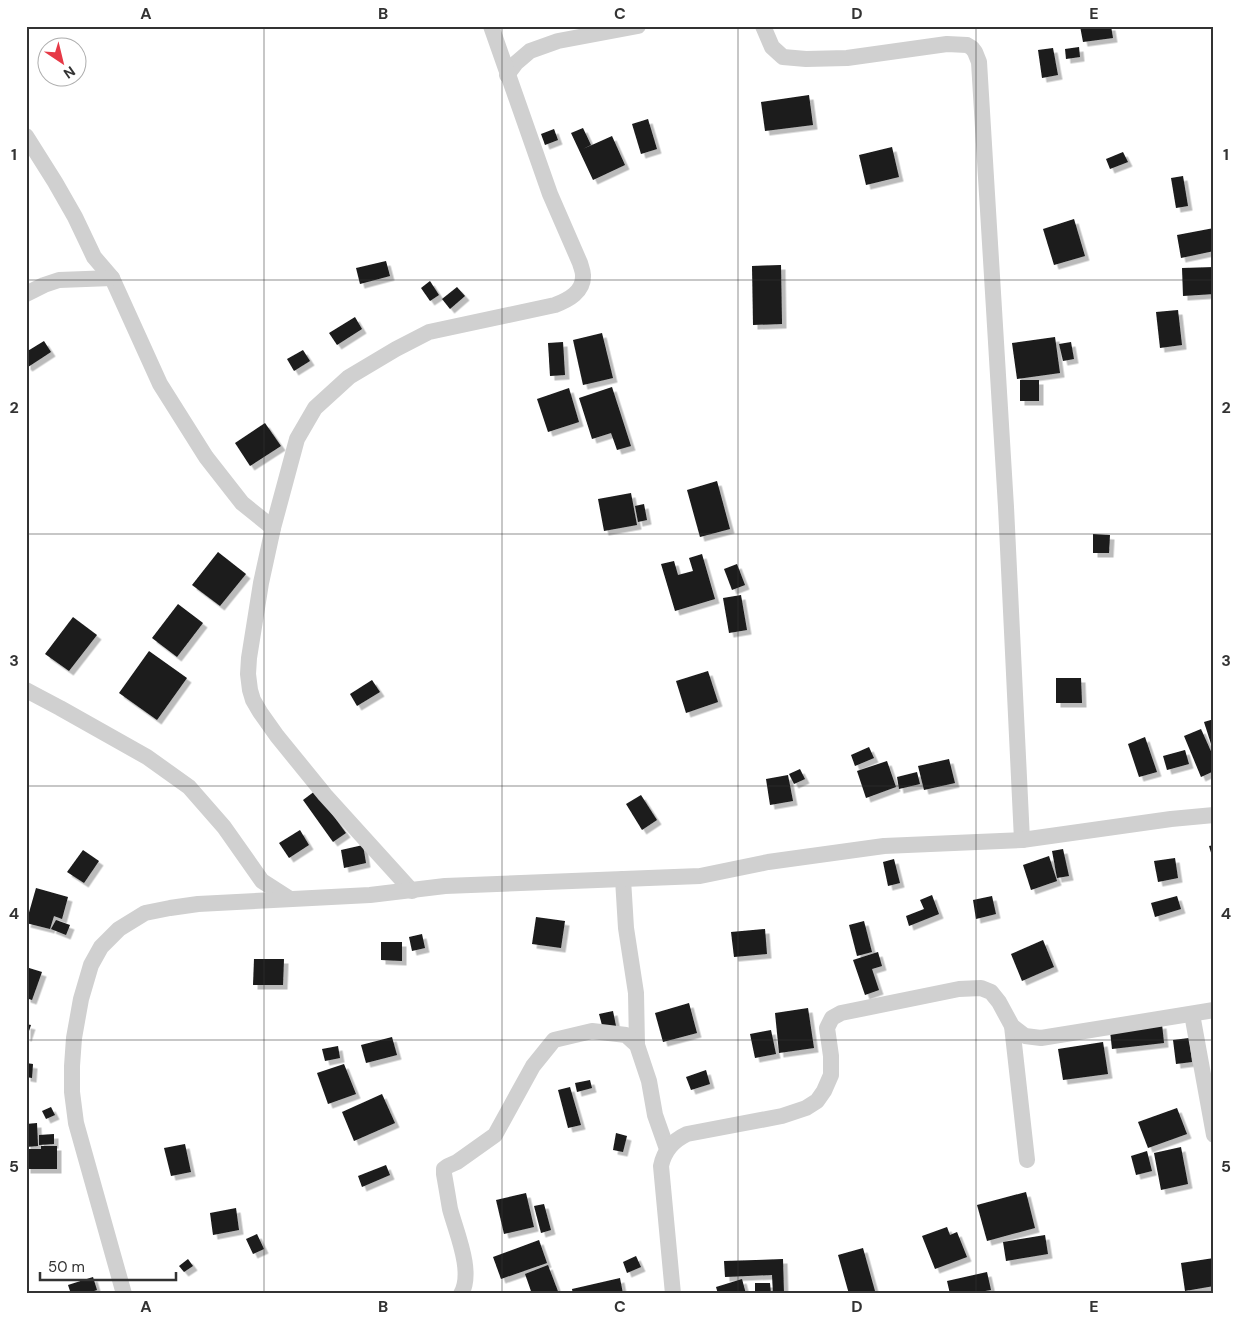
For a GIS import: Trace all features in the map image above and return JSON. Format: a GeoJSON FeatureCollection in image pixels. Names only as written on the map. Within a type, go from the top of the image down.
{"type":"FeatureCollection","features":[{"type":"Feature","properties":{"kind":"street"},"geometry":{"type":"LineString","coordinates":[[412,891],[325,795],[260,712],[250,690],[249,658],[261,583],[273,528],[297,439],[314,408],[349,377],[396,348],[429,332],[555,305],[575,294],[581,286],[583,275],[580,263],[550,194],[491,26]]}},
{"type":"Feature","properties":{"kind":"street"},"geometry":{"type":"LineString","coordinates":[[507,75],[516,63],[530,51],[558,41],[638,26]]}},
{"type":"Feature","properties":{"kind":"street"},"geometry":{"type":"LineString","coordinates":[[762,26],[772,47],[783,57],[806,60],[847,58],[947,44],[967,45],[975,52],[979,62],[1006,507],[1022,840]]}},
{"type":"Feature","properties":{"kind":"street"},"geometry":{"type":"LineString","coordinates":[[26,136],[76,217],[94,257],[112,278],[160,384],[206,457],[242,503],[273,528]]}},
{"type":"Feature","properties":{"kind":"street"},"geometry":{"type":"LineString","coordinates":[[26,294],[59,280],[112,278]]}},
{"type":"Feature","properties":{"kind":"street"},"geometry":{"type":"LineString","coordinates":[[26,690],[147,757],[189,787],[224,827],[262,881],[290,899]]}},
{"type":"Feature","properties":{"kind":"street"},"geometry":{"type":"LineString","coordinates":[[124,1294],[76,1123],[72,1092],[72,1066],[74,1038],[81,999],[90,965],[101,947],[118,929],[145,913],[198,904],[370,895],[445,886],[700,876],[768,862],[884,846],[1022,840],[1171,819],[1214,815]]}},
{"type":"Feature","properties":{"kind":"street"},"geometry":{"type":"LineString","coordinates":[[623,878],[626,928],[636,993],[637,1044],[649,1081],[655,1115],[667,1149]]}},
{"type":"Feature","properties":{"kind":"street"},"geometry":{"type":"LineString","coordinates":[[674,1294],[661,1166],[667,1149],[687,1134],[782,1116],[806,1108],[817,1101],[831,1075],[831,1056],[827,1028],[832,1018],[841,1013],[959,989],[981,988],[991,992],[999,1002],[1012,1026],[1027,1160]]}},
{"type":"Feature","properties":{"kind":"street"},"geometry":{"type":"LineString","coordinates":[[1012,1026],[1026,1036],[1041,1038],[1214,1010]]}},
{"type":"Feature","properties":{"kind":"street"},"geometry":{"type":"LineString","coordinates":[[1192,1014],[1214,1135]]}},
{"type":"Feature","properties":{"kind":"street"},"geometry":{"type":"LineString","coordinates":[[461,1294],[464,1288],[466,1271],[450,1209],[444,1169],[495,1135],[533,1066],[554,1040],[592,1031],[626,1036],[637,1044]]}},
{"type":"Feature","properties":{"kind":"building"},"geometry":{"type":"Polygon","coordinates":[[[1080,26],[1111,26],[1113,38],[1083,42],[1080,26]]]}},
{"type":"Feature","properties":{"kind":"building"},"geometry":{"type":"Polygon","coordinates":[[[1079,47],[1080,57],[1066,59],[1065,49],[1079,47]]]}},
{"type":"Feature","properties":{"kind":"building"},"geometry":{"type":"Polygon","coordinates":[[[1053,48],[1058,75],[1042,78],[1038,50],[1053,48]]]}},
{"type":"Feature","properties":{"kind":"building"},"geometry":{"type":"Polygon","coordinates":[[[809,95],[813,125],[765,131],[761,102],[809,95]]]}},
{"type":"Feature","properties":{"kind":"building"},"geometry":{"type":"Polygon","coordinates":[[[648,119],[657,149],[641,154],[632,124],[648,119]]]}},
{"type":"Feature","properties":{"kind":"building"},"geometry":{"type":"Polygon","coordinates":[[[583,128],[591,145],[583,149],[612,136],[625,165],[593,180],[571,133],[583,128]]]}},
{"type":"Feature","properties":{"kind":"building"},"geometry":{"type":"Polygon","coordinates":[[[554,129],[558,140],[545,145],[541,134],[554,129]]]}},
{"type":"Feature","properties":{"kind":"building"},"geometry":{"type":"Polygon","coordinates":[[[892,147],[899,177],[866,185],[859,155],[892,147]]]}},
{"type":"Feature","properties":{"kind":"building"},"geometry":{"type":"Polygon","coordinates":[[[1123,152],[1128,162],[1110,169],[1106,159],[1123,152]]]}},
{"type":"Feature","properties":{"kind":"building"},"geometry":{"type":"Polygon","coordinates":[[[1183,176],[1188,206],[1176,208],[1171,178],[1183,176]]]}},
{"type":"Feature","properties":{"kind":"building"},"geometry":{"type":"Polygon","coordinates":[[[1074,219],[1085,256],[1054,265],[1043,229],[1074,219]]]}},
{"type":"Feature","properties":{"kind":"building"},"geometry":{"type":"Polygon","coordinates":[[[1214,228],[1214,251],[1181,258],[1177,235],[1214,228]]]}},
{"type":"Feature","properties":{"kind":"building"},"geometry":{"type":"Polygon","coordinates":[[[386,261],[390,276],[360,284],[356,268],[386,261]]]}},
{"type":"Feature","properties":{"kind":"building"},"geometry":{"type":"Polygon","coordinates":[[[781,265],[782,324],[753,325],[752,266],[781,265]]]}},
{"type":"Feature","properties":{"kind":"building"},"geometry":{"type":"Polygon","coordinates":[[[1214,267],[1214,294],[1183,296],[1182,268],[1214,267]]]}},
{"type":"Feature","properties":{"kind":"building"},"geometry":{"type":"Polygon","coordinates":[[[430,281],[439,295],[430,301],[421,288],[430,281]]]}},
{"type":"Feature","properties":{"kind":"building"},"geometry":{"type":"Polygon","coordinates":[[[457,287],[465,296],[450,309],[442,299],[457,287]]]}},
{"type":"Feature","properties":{"kind":"building"},"geometry":{"type":"Polygon","coordinates":[[[1178,310],[1182,345],[1160,348],[1156,312],[1178,310]]]}},
{"type":"Feature","properties":{"kind":"building"},"geometry":{"type":"Polygon","coordinates":[[[355,317],[362,329],[337,345],[329,333],[355,317]]]}},
{"type":"Feature","properties":{"kind":"building"},"geometry":{"type":"Polygon","coordinates":[[[602,333],[613,378],[583,385],[573,340],[602,333]]]}},
{"type":"Feature","properties":{"kind":"building"},"geometry":{"type":"Polygon","coordinates":[[[1055,337],[1060,373],[1017,379],[1012,343],[1055,337]]]}},
{"type":"Feature","properties":{"kind":"building"},"geometry":{"type":"Polygon","coordinates":[[[44,341],[51,352],[28,367],[26,365],[26,352],[44,341]]]}},
{"type":"Feature","properties":{"kind":"building"},"geometry":{"type":"Polygon","coordinates":[[[563,342],[565,375],[550,376],[548,343],[563,342]]]}},
{"type":"Feature","properties":{"kind":"building"},"geometry":{"type":"Polygon","coordinates":[[[1071,342],[1074,359],[1063,361],[1059,344],[1071,342]]]}},
{"type":"Feature","properties":{"kind":"building"},"geometry":{"type":"Polygon","coordinates":[[[303,350],[310,361],[294,371],[287,359],[303,350]]]}},
{"type":"Feature","properties":{"kind":"building"},"geometry":{"type":"Polygon","coordinates":[[[1020,380],[1039,380],[1039,401],[1020,401],[1020,380]]]}},
{"type":"Feature","properties":{"kind":"building"},"geometry":{"type":"Polygon","coordinates":[[[612,387],[631,446],[617,450],[611,433],[592,439],[579,398],[612,387]]]}},
{"type":"Feature","properties":{"kind":"building"},"geometry":{"type":"Polygon","coordinates":[[[569,388],[579,422],[548,432],[537,399],[569,388]]]}},
{"type":"Feature","properties":{"kind":"building"},"geometry":{"type":"Polygon","coordinates":[[[265,423],[281,446],[250,466],[235,443],[265,423]]]}},
{"type":"Feature","properties":{"kind":"building"},"geometry":{"type":"Polygon","coordinates":[[[717,481],[730,529],[700,537],[687,490],[717,481]]]}},
{"type":"Feature","properties":{"kind":"building"},"geometry":{"type":"Polygon","coordinates":[[[631,493],[637,525],[604,531],[598,499],[631,493]]]}},
{"type":"Feature","properties":{"kind":"building"},"geometry":{"type":"Polygon","coordinates":[[[644,504],[647,520],[638,522],[635,506],[644,504]]]}},
{"type":"Feature","properties":{"kind":"building"},"geometry":{"type":"Polygon","coordinates":[[[1093,534],[1110,535],[1109,553],[1093,553],[1093,534]]]}},
{"type":"Feature","properties":{"kind":"building"},"geometry":{"type":"Polygon","coordinates":[[[218,552],[246,574],[220,606],[192,585],[218,552]]]}},
{"type":"Feature","properties":{"kind":"building"},"geometry":{"type":"Polygon","coordinates":[[[702,554],[715,599],[675,611],[661,564],[674,561],[678,575],[693,571],[689,558],[702,554]]]}},
{"type":"Feature","properties":{"kind":"building"},"geometry":{"type":"Polygon","coordinates":[[[737,564],[745,585],[732,590],[724,569],[737,564]]]}},
{"type":"Feature","properties":{"kind":"building"},"geometry":{"type":"Polygon","coordinates":[[[741,595],[747,630],[729,633],[723,598],[741,595]]]}},
{"type":"Feature","properties":{"kind":"building"},"geometry":{"type":"Polygon","coordinates":[[[178,604],[203,623],[177,657],[152,638],[178,604]]]}},
{"type":"Feature","properties":{"kind":"building"},"geometry":{"type":"Polygon","coordinates":[[[73,617],[97,635],[69,671],[45,654],[73,617]]]}},
{"type":"Feature","properties":{"kind":"building"},"geometry":{"type":"Polygon","coordinates":[[[149,651],[187,678],[157,720],[119,693],[149,651]]]}},
{"type":"Feature","properties":{"kind":"building"},"geometry":{"type":"Polygon","coordinates":[[[708,671],[718,702],[686,713],[676,681],[708,671]]]}},
{"type":"Feature","properties":{"kind":"building"},"geometry":{"type":"Polygon","coordinates":[[[1056,678],[1081,678],[1082,703],[1056,703],[1056,678]]]}},
{"type":"Feature","properties":{"kind":"building"},"geometry":{"type":"Polygon","coordinates":[[[372,680],[380,692],[357,706],[350,694],[372,680]]]}},
{"type":"Feature","properties":{"kind":"building"},"geometry":{"type":"Polygon","coordinates":[[[1214,719],[1214,743],[1211,744],[1204,722],[1214,719]]]}},
{"type":"Feature","properties":{"kind":"building"},"geometry":{"type":"Polygon","coordinates":[[[1201,729],[1214,758],[1214,771],[1201,777],[1184,736],[1201,729]]]}},
{"type":"Feature","properties":{"kind":"building"},"geometry":{"type":"Polygon","coordinates":[[[1145,737],[1157,772],[1139,777],[1128,744],[1145,737]]]}},
{"type":"Feature","properties":{"kind":"building"},"geometry":{"type":"Polygon","coordinates":[[[869,747],[874,758],[855,766],[851,755],[869,747]]]}},
{"type":"Feature","properties":{"kind":"building"},"geometry":{"type":"Polygon","coordinates":[[[1185,750],[1189,764],[1167,770],[1163,756],[1185,750]]]}},
{"type":"Feature","properties":{"kind":"building"},"geometry":{"type":"Polygon","coordinates":[[[949,759],[955,783],[924,790],[918,766],[949,759]]]}},
{"type":"Feature","properties":{"kind":"building"},"geometry":{"type":"Polygon","coordinates":[[[887,761],[896,787],[866,798],[857,771],[887,761]]]}},
{"type":"Feature","properties":{"kind":"building"},"geometry":{"type":"Polygon","coordinates":[[[800,769],[805,779],[794,784],[789,774],[800,769]]]}},
{"type":"Feature","properties":{"kind":"building"},"geometry":{"type":"Polygon","coordinates":[[[917,772],[920,784],[899,789],[897,777],[917,772]]]}},
{"type":"Feature","properties":{"kind":"building"},"geometry":{"type":"Polygon","coordinates":[[[788,775],[793,801],[770,805],[766,779],[788,775]]]}},
{"type":"Feature","properties":{"kind":"building"},"geometry":{"type":"Polygon","coordinates":[[[315,791],[346,833],[333,842],[303,800],[315,791]]]}},
{"type":"Feature","properties":{"kind":"building"},"geometry":{"type":"Polygon","coordinates":[[[641,795],[657,820],[642,830],[626,804],[641,795]]]}},
{"type":"Feature","properties":{"kind":"building"},"geometry":{"type":"Polygon","coordinates":[[[300,830],[309,845],[289,858],[279,843],[300,830]]]}},
{"type":"Feature","properties":{"kind":"building"},"geometry":{"type":"Polygon","coordinates":[[[363,845],[366,863],[344,868],[341,850],[363,845]]]}},
{"type":"Feature","properties":{"kind":"building"},"geometry":{"type":"Polygon","coordinates":[[[1214,845],[1214,855],[1212,856],[1209,846],[1214,845]]]}},
{"type":"Feature","properties":{"kind":"building"},"geometry":{"type":"Polygon","coordinates":[[[1063,849],[1069,876],[1057,878],[1052,851],[1063,849]]]}},
{"type":"Feature","properties":{"kind":"building"},"geometry":{"type":"Polygon","coordinates":[[[83,850],[99,861],[84,883],[67,872],[83,850]]]}},
{"type":"Feature","properties":{"kind":"building"},"geometry":{"type":"Polygon","coordinates":[[[1049,856],[1057,881],[1031,890],[1023,865],[1049,856]]]}},
{"type":"Feature","properties":{"kind":"building"},"geometry":{"type":"Polygon","coordinates":[[[1175,858],[1178,878],[1158,882],[1154,861],[1175,858]]]}},
{"type":"Feature","properties":{"kind":"building"},"geometry":{"type":"Polygon","coordinates":[[[894,859],[900,883],[888,886],[883,862],[894,859]]]}},
{"type":"Feature","properties":{"kind":"building"},"geometry":{"type":"Polygon","coordinates":[[[36,888],[68,897],[62,919],[54,916],[50,929],[26,923],[36,888]]]}},
{"type":"Feature","properties":{"kind":"building"},"geometry":{"type":"Polygon","coordinates":[[[932,895],[939,914],[909,926],[906,916],[924,909],[920,900],[932,895]]]}},
{"type":"Feature","properties":{"kind":"building"},"geometry":{"type":"Polygon","coordinates":[[[992,896],[996,914],[976,919],[973,900],[992,896]]]}},
{"type":"Feature","properties":{"kind":"building"},"geometry":{"type":"Polygon","coordinates":[[[1177,896],[1181,909],[1155,917],[1151,903],[1177,896]]]}},
{"type":"Feature","properties":{"kind":"building"},"geometry":{"type":"Polygon","coordinates":[[[536,917],[565,921],[561,948],[532,944],[536,917]]]}},
{"type":"Feature","properties":{"kind":"building"},"geometry":{"type":"Polygon","coordinates":[[[56,920],[70,925],[66,935],[51,929],[56,920]]]}},
{"type":"Feature","properties":{"kind":"building"},"geometry":{"type":"Polygon","coordinates":[[[864,921],[872,952],[857,956],[849,925],[864,921]]]}},
{"type":"Feature","properties":{"kind":"building"},"geometry":{"type":"Polygon","coordinates":[[[765,929],[767,954],[734,957],[731,932],[765,929]]]}},
{"type":"Feature","properties":{"kind":"building"},"geometry":{"type":"Polygon","coordinates":[[[422,934],[425,948],[412,951],[409,937],[422,934]]]}},
{"type":"Feature","properties":{"kind":"building"},"geometry":{"type":"Polygon","coordinates":[[[1043,940],[1054,967],[1022,981],[1011,954],[1043,940]]]}},
{"type":"Feature","properties":{"kind":"building"},"geometry":{"type":"Polygon","coordinates":[[[381,942],[402,942],[402,961],[381,960],[381,942]]]}},
{"type":"Feature","properties":{"kind":"building"},"geometry":{"type":"Polygon","coordinates":[[[878,952],[882,966],[872,969],[879,990],[865,995],[853,960],[878,952]]]}},
{"type":"Feature","properties":{"kind":"building"},"geometry":{"type":"Polygon","coordinates":[[[254,959],[284,959],[283,985],[253,985],[254,959]]]}},
{"type":"Feature","properties":{"kind":"building"},"geometry":{"type":"Polygon","coordinates":[[[26,967],[42,972],[32,1000],[26,998],[26,967]]]}},
{"type":"Feature","properties":{"kind":"building"},"geometry":{"type":"Polygon","coordinates":[[[689,1003],[697,1033],[663,1042],[655,1013],[689,1003]]]}},
{"type":"Feature","properties":{"kind":"building"},"geometry":{"type":"Polygon","coordinates":[[[808,1008],[814,1048],[779,1053],[775,1013],[808,1008]]]}},
{"type":"Feature","properties":{"kind":"building"},"geometry":{"type":"Polygon","coordinates":[[[613,1011],[616,1026],[603,1029],[599,1014],[613,1011]]]}},
{"type":"Feature","properties":{"kind":"building"},"geometry":{"type":"Polygon","coordinates":[[[26,1024],[31,1025],[27,1037],[26,1037],[26,1024]]]}},
{"type":"Feature","properties":{"kind":"building"},"geometry":{"type":"Polygon","coordinates":[[[1162,1024],[1164,1043],[1112,1049],[1110,1031],[1162,1024]]]}},
{"type":"Feature","properties":{"kind":"building"},"geometry":{"type":"Polygon","coordinates":[[[771,1030],[776,1054],[755,1058],[750,1034],[771,1030]]]}},
{"type":"Feature","properties":{"kind":"building"},"geometry":{"type":"Polygon","coordinates":[[[392,1037],[397,1055],[366,1063],[361,1045],[392,1037]]]}},
{"type":"Feature","properties":{"kind":"building"},"geometry":{"type":"Polygon","coordinates":[[[1189,1038],[1192,1062],[1176,1064],[1173,1040],[1189,1038]]]}},
{"type":"Feature","properties":{"kind":"building"},"geometry":{"type":"Polygon","coordinates":[[[1103,1042],[1108,1074],[1063,1080],[1058,1049],[1103,1042]]]}},
{"type":"Feature","properties":{"kind":"building"},"geometry":{"type":"Polygon","coordinates":[[[338,1046],[340,1058],[325,1061],[322,1049],[338,1046]]]}},
{"type":"Feature","properties":{"kind":"building"},"geometry":{"type":"Polygon","coordinates":[[[26,1063],[33,1064],[32,1078],[26,1077],[26,1063]]]}},
{"type":"Feature","properties":{"kind":"building"},"geometry":{"type":"Polygon","coordinates":[[[344,1064],[356,1094],[328,1104],[317,1073],[344,1064]]]}},
{"type":"Feature","properties":{"kind":"building"},"geometry":{"type":"Polygon","coordinates":[[[706,1070],[710,1084],[691,1090],[686,1077],[706,1070]]]}},
{"type":"Feature","properties":{"kind":"building"},"geometry":{"type":"Polygon","coordinates":[[[590,1080],[592,1088],[577,1092],[575,1083],[590,1080]]]}},
{"type":"Feature","properties":{"kind":"building"},"geometry":{"type":"Polygon","coordinates":[[[570,1087],[581,1125],[568,1128],[558,1090],[570,1087]]]}},
{"type":"Feature","properties":{"kind":"building"},"geometry":{"type":"Polygon","coordinates":[[[382,1094],[395,1123],[354,1141],[342,1112],[382,1094]]]}},
{"type":"Feature","properties":{"kind":"building"},"geometry":{"type":"Polygon","coordinates":[[[51,1107],[55,1115],[46,1119],[42,1111],[51,1107]]]}},
{"type":"Feature","properties":{"kind":"building"},"geometry":{"type":"Polygon","coordinates":[[[1177,1108],[1187,1134],[1148,1148],[1138,1122],[1177,1108]]]}},
{"type":"Feature","properties":{"kind":"building"},"geometry":{"type":"Polygon","coordinates":[[[37,1123],[38,1146],[26,1147],[26,1124],[37,1123]]]}},
{"type":"Feature","properties":{"kind":"building"},"geometry":{"type":"Polygon","coordinates":[[[616,1133],[627,1136],[623,1152],[613,1150],[616,1133]]]}},
{"type":"Feature","properties":{"kind":"building"},"geometry":{"type":"Polygon","coordinates":[[[54,1134],[54,1144],[39,1145],[39,1135],[54,1134]]]}},
{"type":"Feature","properties":{"kind":"building"},"geometry":{"type":"Polygon","coordinates":[[[185,1144],[191,1172],[171,1176],[164,1148],[185,1144]]]}},
{"type":"Feature","properties":{"kind":"building"},"geometry":{"type":"Polygon","coordinates":[[[41,1146],[57,1146],[57,1169],[26,1169],[26,1149],[41,1149],[41,1146]]]}},
{"type":"Feature","properties":{"kind":"building"},"geometry":{"type":"Polygon","coordinates":[[[1181,1147],[1188,1184],[1161,1190],[1154,1153],[1181,1147]]]}},
{"type":"Feature","properties":{"kind":"building"},"geometry":{"type":"Polygon","coordinates":[[[1147,1151],[1152,1171],[1136,1175],[1131,1156],[1147,1151]]]}},
{"type":"Feature","properties":{"kind":"building"},"geometry":{"type":"Polygon","coordinates":[[[386,1165],[390,1175],[362,1187],[358,1176],[386,1165]]]}},
{"type":"Feature","properties":{"kind":"building"},"geometry":{"type":"Polygon","coordinates":[[[1026,1192],[1035,1228],[987,1241],[977,1205],[1026,1192]]]}},
{"type":"Feature","properties":{"kind":"building"},"geometry":{"type":"Polygon","coordinates":[[[526,1193],[534,1227],[504,1234],[496,1200],[526,1193]]]}},
{"type":"Feature","properties":{"kind":"building"},"geometry":{"type":"Polygon","coordinates":[[[544,1204],[551,1230],[541,1233],[534,1206],[544,1204]]]}},
{"type":"Feature","properties":{"kind":"building"},"geometry":{"type":"Polygon","coordinates":[[[236,1208],[239,1230],[213,1235],[210,1213],[236,1208]]]}},
{"type":"Feature","properties":{"kind":"building"},"geometry":{"type":"Polygon","coordinates":[[[947,1227],[950,1235],[957,1232],[967,1257],[935,1269],[922,1236],[947,1227]]]}},
{"type":"Feature","properties":{"kind":"building"},"geometry":{"type":"Polygon","coordinates":[[[257,1234],[264,1249],[253,1254],[246,1239],[257,1234]]]}},
{"type":"Feature","properties":{"kind":"building"},"geometry":{"type":"Polygon","coordinates":[[[1045,1235],[1048,1254],[1006,1261],[1003,1242],[1045,1235]]]}},
{"type":"Feature","properties":{"kind":"building"},"geometry":{"type":"Polygon","coordinates":[[[539,1240],[547,1263],[501,1279],[493,1257],[539,1240]]]}},
{"type":"Feature","properties":{"kind":"building"},"geometry":{"type":"Polygon","coordinates":[[[863,1248],[875,1291],[867,1294],[849,1294],[838,1255],[863,1248]]]}},
{"type":"Feature","properties":{"kind":"building"},"geometry":{"type":"Polygon","coordinates":[[[636,1256],[641,1267],[627,1273],[623,1262],[636,1256]]]}},
{"type":"Feature","properties":{"kind":"building"},"geometry":{"type":"Polygon","coordinates":[[[1214,1258],[1214,1286],[1185,1291],[1181,1263],[1214,1258]]]}},
{"type":"Feature","properties":{"kind":"building"},"geometry":{"type":"Polygon","coordinates":[[[188,1259],[193,1266],[184,1272],[179,1266],[188,1259]]]}},
{"type":"Feature","properties":{"kind":"building"},"geometry":{"type":"Polygon","coordinates":[[[783,1259],[784,1294],[773,1294],[772,1275],[725,1277],[724,1261],[783,1259]]]}},
{"type":"Feature","properties":{"kind":"building"},"geometry":{"type":"Polygon","coordinates":[[[548,1265],[559,1294],[532,1294],[525,1274],[548,1265]]]}},
{"type":"Feature","properties":{"kind":"building"},"geometry":{"type":"Polygon","coordinates":[[[987,1272],[991,1290],[985,1291],[986,1294],[950,1294],[947,1281],[987,1272]]]}},
{"type":"Feature","properties":{"kind":"building"},"geometry":{"type":"Polygon","coordinates":[[[93,1277],[97,1290],[85,1294],[71,1294],[68,1285],[93,1277]]]}},
{"type":"Feature","properties":{"kind":"building"},"geometry":{"type":"Polygon","coordinates":[[[620,1278],[623,1294],[573,1294],[572,1289],[620,1278]]]}},
{"type":"Feature","properties":{"kind":"building"},"geometry":{"type":"Polygon","coordinates":[[[742,1279],[746,1294],[718,1294],[716,1287],[742,1279]]]}},
{"type":"Feature","properties":{"kind":"building"},"geometry":{"type":"Polygon","coordinates":[[[755,1283],[770,1283],[771,1294],[755,1294],[755,1283]]]}}]}
